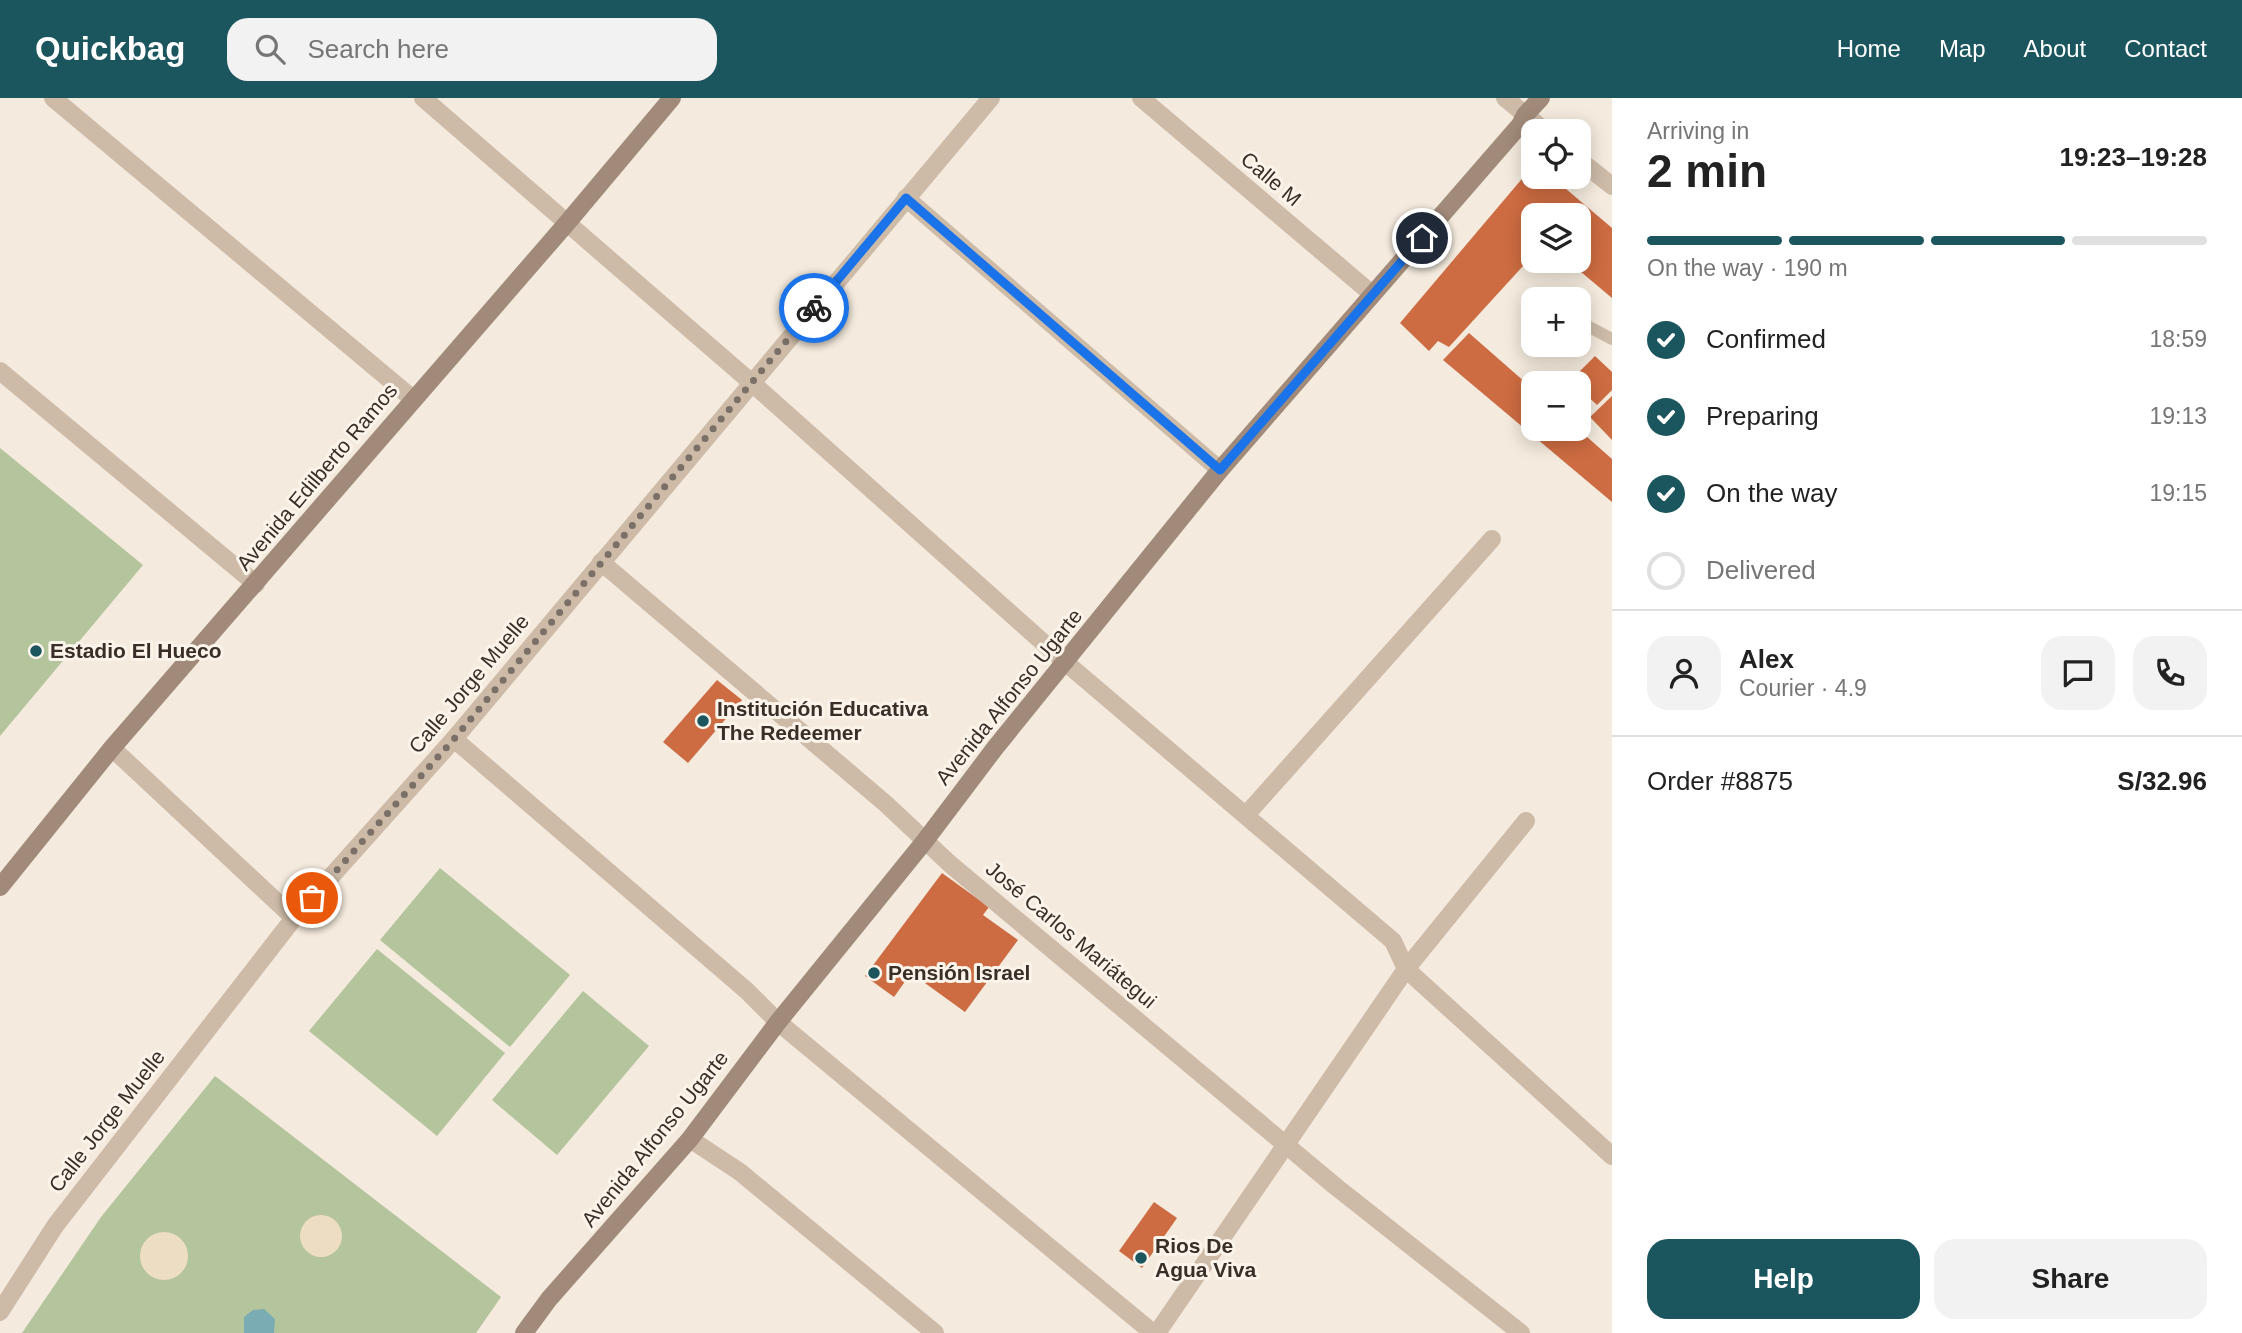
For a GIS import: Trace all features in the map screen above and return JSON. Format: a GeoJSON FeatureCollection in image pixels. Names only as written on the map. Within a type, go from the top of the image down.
{"type":"FeatureCollection","features":[{"type":"Feature","properties":{"kind":"street"},"geometry":{"type":"LineString","coordinates":[[53,98],[412,399]]}},
{"type":"Feature","properties":{"kind":"street"},"geometry":{"type":"LineString","coordinates":[[423,98],[752,383],[1065,662],[1393,941],[1406,969],[1612,1156]]}},
{"type":"Feature","properties":{"kind":"street","name":"Avenida Edilberto Ramos"},"geometry":{"type":"LineString","coordinates":[[0,887],[111,748],[256,584],[672,98]]}},
{"type":"Feature","properties":{"kind":"street","name":"Calle Jorge Muelle"},"geometry":{"type":"LineString","coordinates":[[0,1312],[55,1226],[294,918],[454,739],[991,98]]}},
{"type":"Feature","properties":{"kind":"street","name":"Calle M"},"geometry":{"type":"LineString","coordinates":[[1141,98],[1372,294]]}},
{"type":"Feature","properties":{"kind":"street"},"geometry":{"type":"LineString","coordinates":[[1505,98],[1530,119]]}},
{"type":"Feature","properties":{"kind":"street","name":"Avenida Alfonso Ugarte"},"geometry":{"type":"LineString","coordinates":[[524,1333],[549,1299],[690,1139],[778,1022],[924,842],[995,748],[1220,470],[1541,98]]}},
{"type":"Feature","properties":{"kind":"street"},"geometry":{"type":"LineString","coordinates":[[1591,169],[1612,186]]}},
{"type":"Feature","properties":{"kind":"street"},"geometry":{"type":"LineString","coordinates":[[906,198],[1220,470]]}},
{"type":"Feature","properties":{"kind":"street"},"geometry":{"type":"LineString","coordinates":[[0,372],[256,584]]}},
{"type":"Feature","properties":{"kind":"street"},"geometry":{"type":"LineString","coordinates":[[1246,815],[1492,539]]}},
{"type":"Feature","properties":{"kind":"street","name":"José Carlos Mariátegui"},"geometry":{"type":"LineString","coordinates":[[601,562],[886,804],[924,842],[1286,1146],[1521,1333]]}},
{"type":"Feature","properties":{"kind":"street"},"geometry":{"type":"LineString","coordinates":[[454,739],[747,991],[778,1022],[1155,1333],[1406,969],[1526,821]]}},
{"type":"Feature","properties":{"kind":"street"},"geometry":{"type":"LineString","coordinates":[[111,748],[294,918]]}},
{"type":"Feature","properties":{"kind":"street"},"geometry":{"type":"LineString","coordinates":[[690,1139],[740,1172],[935,1333]]}},
{"type":"Feature","properties":{"kind":"lane"},"geometry":{"type":"LineString","coordinates":[[1591,328],[1612,339]]}},
{"type":"Feature","properties":{"kind":"green space","name":"Estadio El Hueco"},"geometry":{"type":"Polygon","coordinates":[[[0,448],[143,565],[0,736],[0,448]]]}},
{"type":"Feature","properties":{"kind":"green space"},"geometry":{"type":"Polygon","coordinates":[[[440,868],[570,975],[510,1047],[380,940],[440,868]]]}},
{"type":"Feature","properties":{"kind":"green space"},"geometry":{"type":"Polygon","coordinates":[[[377,949],[505,1053],[437,1136],[309,1031],[377,949]]]}},
{"type":"Feature","properties":{"kind":"green space"},"geometry":{"type":"Polygon","coordinates":[[[583,991],[649,1046],[557,1155],[492,1100],[583,991]]]}},
{"type":"Feature","properties":{"kind":"green space"},"geometry":{"type":"Polygon","coordinates":[[[215,1076],[501,1297],[476,1333],[22,1333],[101,1217],[215,1076]]]}},
{"type":"Feature","properties":{"kind":"shaded area"},"geometry":{"type":"Polygon","coordinates":[[[321,1215],[336,1221],[342,1236],[336,1251],[321,1257],[306,1251],[300,1236],[306,1221],[321,1215]]]}},
{"type":"Feature","properties":{"kind":"shaded area"},"geometry":{"type":"Polygon","coordinates":[[[164,1232],[181,1239],[188,1256],[181,1273],[164,1280],[147,1273],[140,1256],[147,1239],[164,1232]]]}},
{"type":"Feature","properties":{"kind":"water"},"geometry":{"type":"Polygon","coordinates":[[[264,1309],[275,1319],[274,1333],[244,1333],[244,1317],[253,1310],[264,1309]]]}},
{"type":"Feature","properties":{"kind":"building"},"geometry":{"type":"Polygon","coordinates":[[[1521,180],[1521,189],[1566,189],[1583,203],[1521,203],[1521,268],[1449,347],[1438,341],[1429,351],[1400,323],[1521,180]]]}},
{"type":"Feature","properties":{"kind":"building"},"geometry":{"type":"Polygon","coordinates":[[[1591,210],[1612,228],[1612,298],[1582,273],[1591,273],[1591,210]]]}},
{"type":"Feature","properties":{"kind":"building"},"geometry":{"type":"Polygon","coordinates":[[[1469,333],[1521,378],[1521,426],[1443,360],[1469,333]]]}},
{"type":"Feature","properties":{"kind":"building"},"geometry":{"type":"Polygon","coordinates":[[[1595,356],[1612,372],[1612,390],[1597,405],[1591,399],[1591,371],[1580,371],[1595,356]]]}},
{"type":"Feature","properties":{"kind":"building"},"geometry":{"type":"Polygon","coordinates":[[[1612,396],[1612,440],[1591,418],[1612,396]]]}},
{"type":"Feature","properties":{"kind":"building"},"geometry":{"type":"Polygon","coordinates":[[[1591,440],[1612,459],[1612,502],[1539,441],[1591,440]]]}},
{"type":"Feature","properties":{"kind":"building","name":"Institución Educativa The Redeemer"},"geometry":{"type":"Polygon","coordinates":[[[717,680],[742,700],[688,763],[663,742],[717,680]]]}},
{"type":"Feature","properties":{"kind":"building"},"geometry":{"type":"Polygon","coordinates":[[[942,873],[989,907],[983,915],[1018,940],[965,1012],[911,973],[894,997],[865,976],[942,873]]]}},
{"type":"Feature","properties":{"kind":"building"},"geometry":{"type":"Polygon","coordinates":[[[1154,1202],[1177,1218],[1142,1268],[1119,1251],[1154,1202]]]}},
{"type":"Feature","properties":{"kind":"way so far"},"geometry":{"type":"LineString","coordinates":[[312,898],[454,739],[814,308]]}},
{"type":"Feature","properties":{"kind":"place","name":"Estadio El Hueco"},"geometry":{"type":"Point","coordinates":[36,651]}},
{"type":"Feature","properties":{"kind":"place","name":"Institución Educativa The Redeemer"},"geometry":{"type":"Point","coordinates":[703,721]}},
{"type":"Feature","properties":{"kind":"place","name":"Pensión Israel"},"geometry":{"type":"Point","coordinates":[874,973]}},
{"type":"Feature","properties":{"kind":"place","name":"Rios De Agua Viva"},"geometry":{"type":"Point","coordinates":[1141,1258]}},
{"type":"Feature","properties":{"kind":"route"},"geometry":{"type":"LineString","coordinates":[[814,308],[906,198],[1220,470],[1422,238]]}}]}
